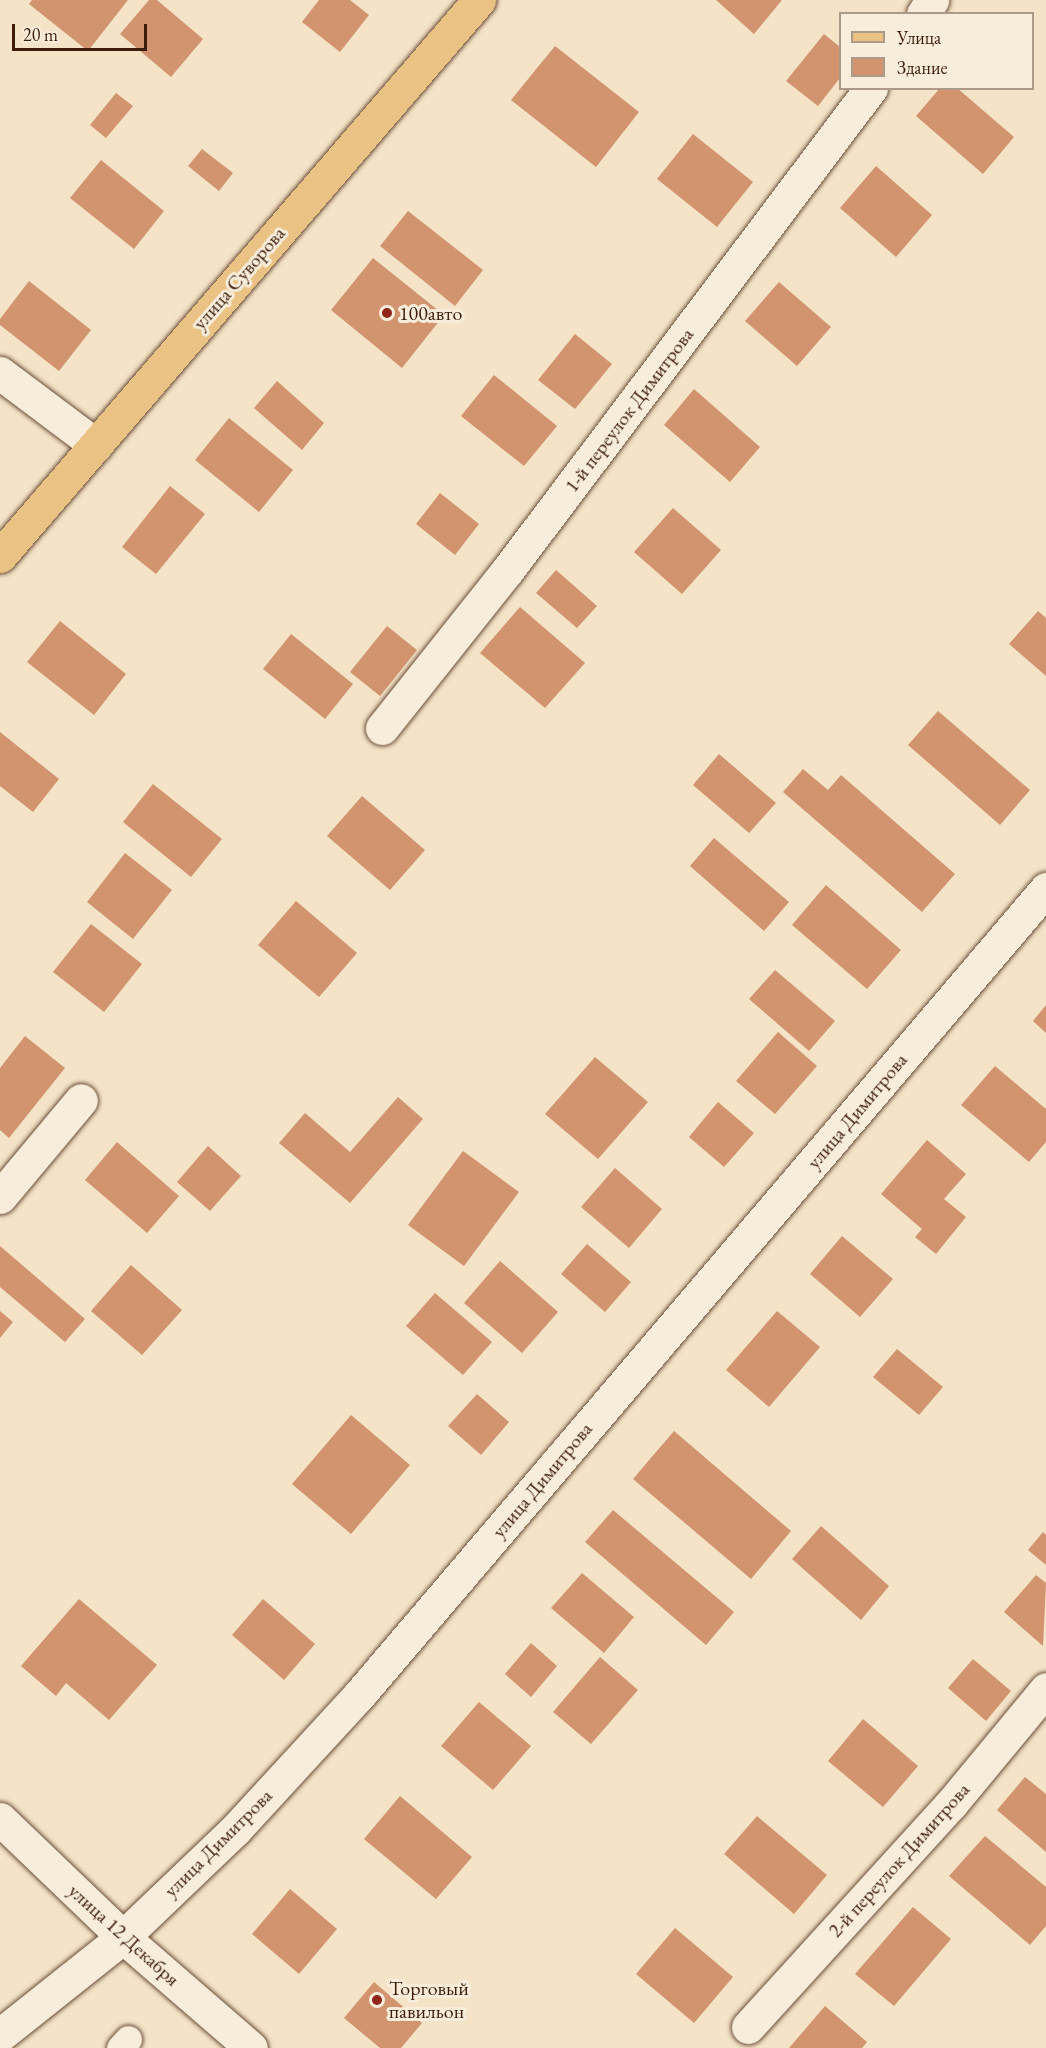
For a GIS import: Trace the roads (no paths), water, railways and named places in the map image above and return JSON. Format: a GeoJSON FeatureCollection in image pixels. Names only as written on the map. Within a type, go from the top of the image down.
{"type":"FeatureCollection","features":[{"type":"Feature","properties":{"kind":"main road","name":"улица Суворова"},"geometry":{"type":"LineString","coordinates":[[0,556],[479,0]]}},
{"type":"Feature","properties":{"kind":"main road","name":"1-й переулок Димитрова"},"geometry":{"type":"LineString","coordinates":[[382,728],[507,571],[869,90]]}},
{"type":"Feature","properties":{"kind":"main road"},"geometry":{"type":"LineString","coordinates":[[0,373],[96,445]]}},
{"type":"Feature","properties":{"kind":"main road","name":"улица Димитрова"},"geometry":{"type":"LineString","coordinates":[[0,2035],[123,1936],[235,1830],[360,1694],[1046,889]]}},
{"type":"Feature","properties":{"kind":"main road"},"geometry":{"type":"LineString","coordinates":[[0,1197],[81,1100]]}},
{"type":"Feature","properties":{"kind":"main road","name":"2-й переулок Димитрова"},"geometry":{"type":"LineString","coordinates":[[748,2027],[951,1804],[1046,1689]]}},
{"type":"Feature","properties":{"kind":"main road","name":"улица 12 Декабря"},"geometry":{"type":"LineString","coordinates":[[0,1819],[123,1936],[251,2048]]}},
{"type":"Feature","properties":{"kind":"place","name":"100авто"},"geometry":{"type":"Point","coordinates":[387,313]}},
{"type":"Feature","properties":{"kind":"place","name":"Торговый павильон"},"geometry":{"type":"Point","coordinates":[377,2000]}}]}
